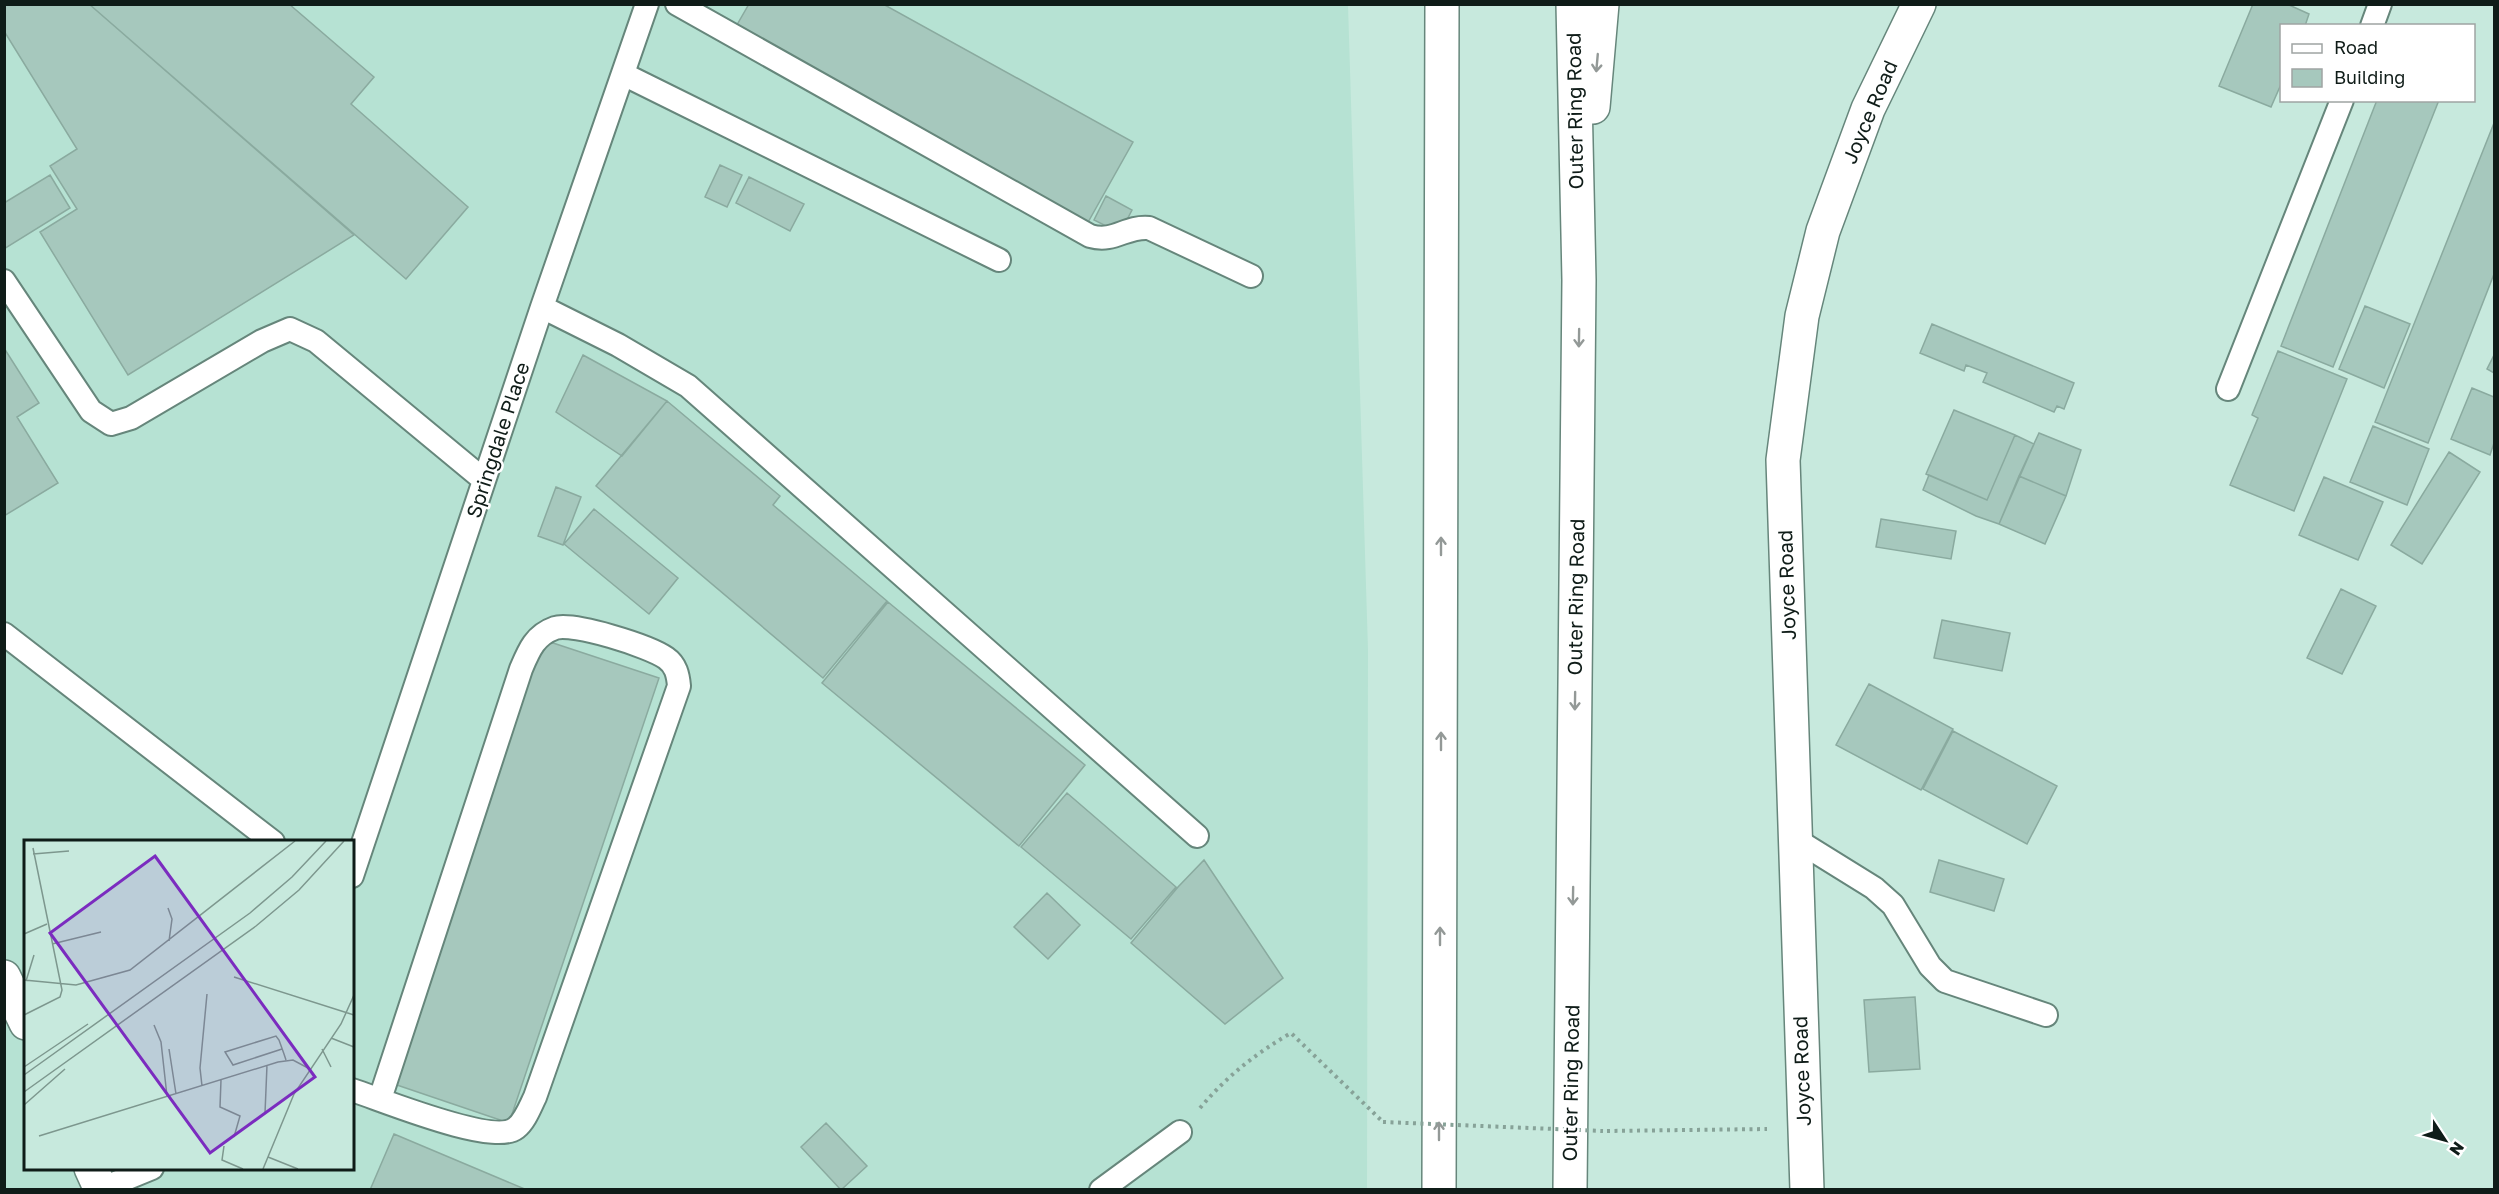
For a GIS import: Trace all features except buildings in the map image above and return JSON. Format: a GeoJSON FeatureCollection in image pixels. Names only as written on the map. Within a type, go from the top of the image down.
{"type":"FeatureCollection","features":[{"type":"Feature","properties":{"kind":"main road"},"geometry":{"type":"LineString","coordinates":[[1439,1190],[1442,4]]}},
{"type":"Feature","properties":{"kind":"main road","name":"Outer Ring Road"},"geometry":{"type":"LineString","coordinates":[[1570,1190],[1579,280],[1573,4]]}},
{"type":"Feature","properties":{"kind":"main road"},"geometry":{"type":"LineString","coordinates":[[1579,280],[1602,4]]}},
{"type":"Feature","properties":{"kind":"main road","name":"Joyce Road"},"geometry":{"type":"LineString","coordinates":[[1807,1190],[1783,460],[1790,391],[1802,316],[1822,231],[1868,109],[1919,4]]}},
{"type":"Feature","properties":{"kind":"main road"},"geometry":{"type":"LineString","coordinates":[[92,1170],[101,1189]]}},
{"type":"Feature","properties":{"kind":"lane","name":"Springdale Place"},"geometry":{"type":"LineString","coordinates":[[354,870],[542,307],[647,4]]}},
{"type":"Feature","properties":{"kind":"lane"},"geometry":{"type":"LineString","coordinates":[[677,4],[1090,236],[1104,240],[1137,227],[1149,228],[1251,276]]}},
{"type":"Feature","properties":{"kind":"lane"},"geometry":{"type":"LineString","coordinates":[[2373,24],[2380,4]]}},
{"type":"Feature","properties":{"kind":"lane"},"geometry":{"type":"LineString","coordinates":[[623,74],[999,260]]}},
{"type":"Feature","properties":{"kind":"lane"},"geometry":{"type":"LineString","coordinates":[[2228,389],[2341,102]]}},
{"type":"Feature","properties":{"kind":"lane"},"geometry":{"type":"LineString","coordinates":[[4,281],[91,411],[111,424],[131,418],[262,341],[290,329],[316,340],[484,480]]}},
{"type":"Feature","properties":{"kind":"lane"},"geometry":{"type":"LineString","coordinates":[[542,307],[618,345],[688,386],[1197,836]]}},
{"type":"Feature","properties":{"kind":"lane"},"geometry":{"type":"LineString","coordinates":[[354,1091],[488,1134],[504,1134],[516,1128],[523,1120],[535,1097],[679,686],[677,671],[667,659],[649,649],[566,625],[540,636],[531,646],[521,669],[380,1099]]}},
{"type":"Feature","properties":{"kind":"lane"},"geometry":{"type":"LineString","coordinates":[[4,634],[270,840]]}},
{"type":"Feature","properties":{"kind":"lane"},"geometry":{"type":"LineString","coordinates":[[1795,839],[1874,888],[1893,905],[1930,966],[1945,981],[2046,1016]]}},
{"type":"Feature","properties":{"kind":"lane"},"geometry":{"type":"LineString","coordinates":[[1101,1190],[1180,1132]]}},
{"type":"Feature","properties":{"kind":"lane"},"geometry":{"type":"LineString","coordinates":[[101,1189],[147,1170]]}},
{"type":"Feature","properties":{"kind":"path"},"geometry":{"type":"LineString","coordinates":[[1180,1132],[1224,1080],[1255,1055],[1291,1033],[1383,1122],[1603,1131],[1804,1130]]}},
{"type":"Feature","properties":{"kind":"shaded area"},"geometry":{"type":"Polygon","coordinates":[[[5,5],[1348,5],[1368,650],[1367,1189],[5,1190],[5,5]]]}}]}
